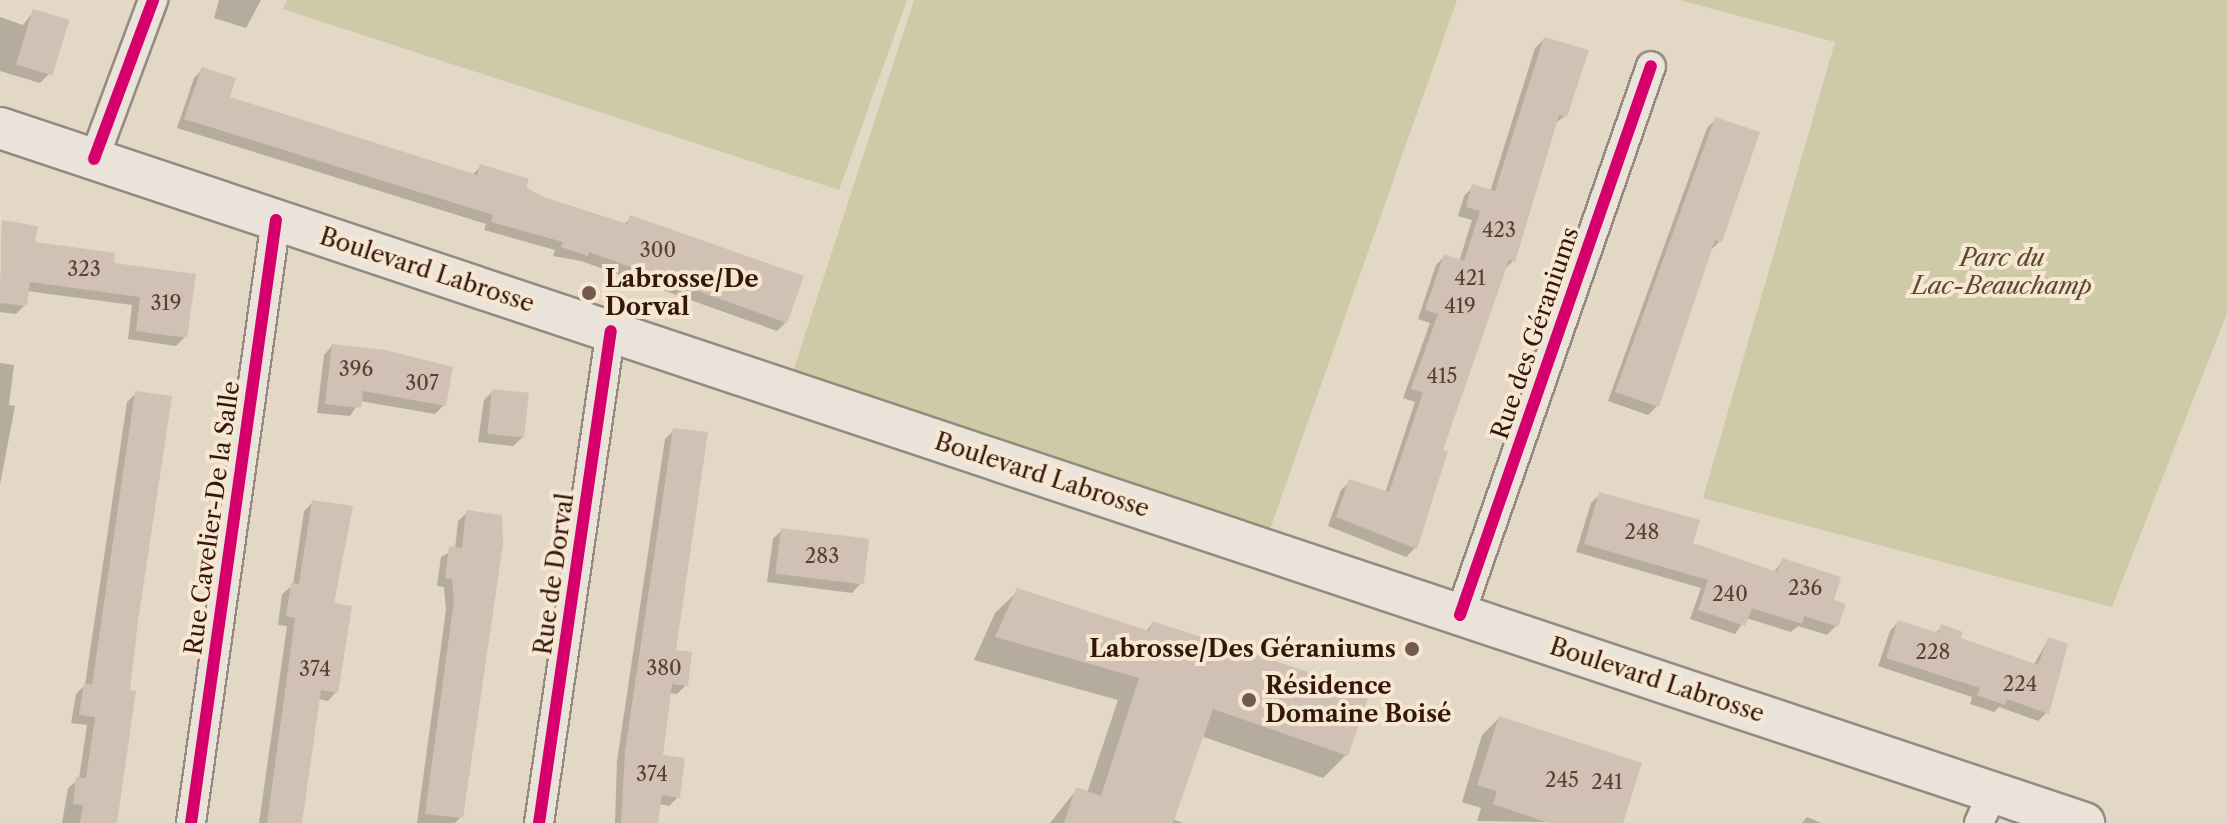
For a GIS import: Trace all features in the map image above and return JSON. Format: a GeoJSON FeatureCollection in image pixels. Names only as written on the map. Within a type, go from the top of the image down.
{"type":"FeatureCollection","features":[{"type":"Feature","properties":{"kind":"main road","name":"Boulevard Labrosse"},"geometry":{"type":"LineString","coordinates":[[0,128],[1460,615],[1986,808],[2084,823]]}},
{"type":"Feature","properties":{"kind":"street"},"geometry":{"type":"LineString","coordinates":[[94,159],[153,0]]}},
{"type":"Feature","properties":{"kind":"street","name":"Rue des Géraniums"},"geometry":{"type":"LineString","coordinates":[[1460,615],[1651,66]]}},
{"type":"Feature","properties":{"kind":"street","name":"Rue Cavelier-De la Salle"},"geometry":{"type":"LineString","coordinates":[[191,823],[276,220]]}},
{"type":"Feature","properties":{"kind":"street","name":"Rue de Dorval"},"geometry":{"type":"LineString","coordinates":[[539,823],[611,331]]}},
{"type":"Feature","properties":{"kind":"green space"},"geometry":{"type":"Polygon","coordinates":[[[287,0],[907,0],[839,190],[283,9],[287,0]]]}},
{"type":"Feature","properties":{"kind":"green space"},"geometry":{"type":"Polygon","coordinates":[[[914,0],[1457,0],[1263,549],[787,390],[914,0]]]}},
{"type":"Feature","properties":{"kind":"green space","name":"Parc du Lac-Beauchamp"},"geometry":{"type":"Polygon","coordinates":[[[1680,0],[2227,0],[2227,313],[2112,607],[1703,498],[1835,42],[1680,0]]]}},
{"type":"Feature","properties":{"kind":"building"},"geometry":{"type":"Polygon","coordinates":[[[33,9],[69,20],[52,76],[16,64],[33,9]]]}},
{"type":"Feature","properties":{"kind":"building"},"geometry":{"type":"Polygon","coordinates":[[[1544,37],[1589,50],[1567,117],[1559,115],[1515,262],[1509,260],[1443,450],[1448,451],[1417,549],[1336,517],[1349,479],[1389,492],[1423,393],[1411,389],[1438,314],[1425,310],[1444,254],[1464,261],[1480,211],[1466,207],[1472,184],[1495,191],[1544,37]]]}},
{"type":"Feature","properties":{"kind":"building"},"geometry":{"type":"Polygon","coordinates":[[[202,67],[236,78],[230,97],[477,175],[480,164],[529,179],[526,187],[541,196],[627,224],[630,215],[804,276],[787,323],[589,252],[588,256],[561,247],[563,242],[491,222],[493,215],[184,119],[202,67]]]}},
{"type":"Feature","properties":{"kind":"building"},"geometry":{"type":"Polygon","coordinates":[[[1715,117],[1760,132],[1722,242],[1715,240],[1659,407],[1615,392],[1715,117]]]}},
{"type":"Feature","properties":{"kind":"building"},"geometry":{"type":"Polygon","coordinates":[[[2,220],[38,226],[35,242],[115,253],[114,263],[196,274],[187,338],[136,331],[140,297],[30,282],[27,306],[0,303],[2,220]]]}},
{"type":"Feature","properties":{"kind":"building"},"geometry":{"type":"Polygon","coordinates":[[[332,344],[385,350],[453,367],[446,406],[363,391],[361,408],[325,404],[332,344]]]}},
{"type":"Feature","properties":{"kind":"building"},"geometry":{"type":"Polygon","coordinates":[[[492,389],[529,393],[524,438],[487,434],[492,389]]]}},
{"type":"Feature","properties":{"kind":"building"},"geometry":{"type":"Polygon","coordinates":[[[135,391],[172,396],[138,621],[130,690],[136,691],[117,823],[80,823],[83,805],[73,804],[76,777],[86,778],[95,717],[79,715],[84,683],[92,685],[135,391]]]}},
{"type":"Feature","properties":{"kind":"building"},"geometry":{"type":"Polygon","coordinates":[[[673,428],[708,432],[676,650],[692,652],[688,686],[672,684],[663,755],[685,758],[680,798],[662,795],[658,823],[621,823],[625,751],[673,428]]]}},
{"type":"Feature","properties":{"kind":"building"},"geometry":{"type":"Polygon","coordinates":[[[1599,492],[1700,520],[1693,543],[1777,572],[1782,558],[1841,577],[1834,600],[1846,604],[1838,627],[1804,616],[1802,624],[1752,608],[1745,626],[1698,610],[1708,580],[1584,544],[1599,492]]]}},
{"type":"Feature","properties":{"kind":"building"},"geometry":{"type":"Polygon","coordinates":[[[312,500],[353,506],[334,603],[352,606],[338,693],[321,690],[302,823],[267,823],[295,618],[286,616],[291,583],[299,584],[312,500]]]}},
{"type":"Feature","properties":{"kind":"building"},"geometry":{"type":"Polygon","coordinates":[[[466,510],[502,515],[503,544],[463,818],[425,814],[454,600],[452,579],[445,578],[449,546],[462,548],[466,510]]]}},
{"type":"Feature","properties":{"kind":"building"},"geometry":{"type":"Polygon","coordinates":[[[781,528],[869,539],[864,585],[775,574],[781,528]]]}},
{"type":"Feature","properties":{"kind":"building","name":"Résidence Domaine Boisé"},"geometry":{"type":"Polygon","coordinates":[[[1017,588],[1149,631],[1152,621],[1370,692],[1348,756],[1213,709],[1173,823],[1064,823],[1076,787],[1101,796],[1139,678],[995,637],[1017,588]]]}},
{"type":"Feature","properties":{"kind":"building"},"geometry":{"type":"Polygon","coordinates":[[[1898,620],[1938,633],[1941,624],[1963,632],[1961,638],[2038,665],[2048,637],[2068,644],[2049,714],[2007,699],[2005,705],[1977,695],[1980,688],[1886,658],[1898,620]]]}},
{"type":"Feature","properties":{"kind":"building"},"geometry":{"type":"Polygon","coordinates":[[[1499,716],[1642,763],[1623,823],[1549,823],[1493,804],[1497,791],[1477,785],[1499,716]]]}},
{"type":"Feature","properties":{"kind":"cycle path"},"geometry":{"type":"LineString","coordinates":[[94,159],[153,0]]}},
{"type":"Feature","properties":{"kind":"cycle path"},"geometry":{"type":"LineString","coordinates":[[1460,615],[1651,66]]}},
{"type":"Feature","properties":{"kind":"cycle path"},"geometry":{"type":"LineString","coordinates":[[191,823],[276,220]]}},
{"type":"Feature","properties":{"kind":"cycle path"},"geometry":{"type":"LineString","coordinates":[[539,823],[611,331]]}},
{"type":"Feature","properties":{"kind":"place","name":"Labrosse/De Dorval"},"geometry":{"type":"Point","coordinates":[589,293]}},
{"type":"Feature","properties":{"kind":"place","name":"Labrosse/Des Géraniums"},"geometry":{"type":"Point","coordinates":[1412,649]}},
{"type":"Feature","properties":{"kind":"place","name":"Résidence Domaine Boisé"},"geometry":{"type":"Point","coordinates":[1249,700]}}]}
